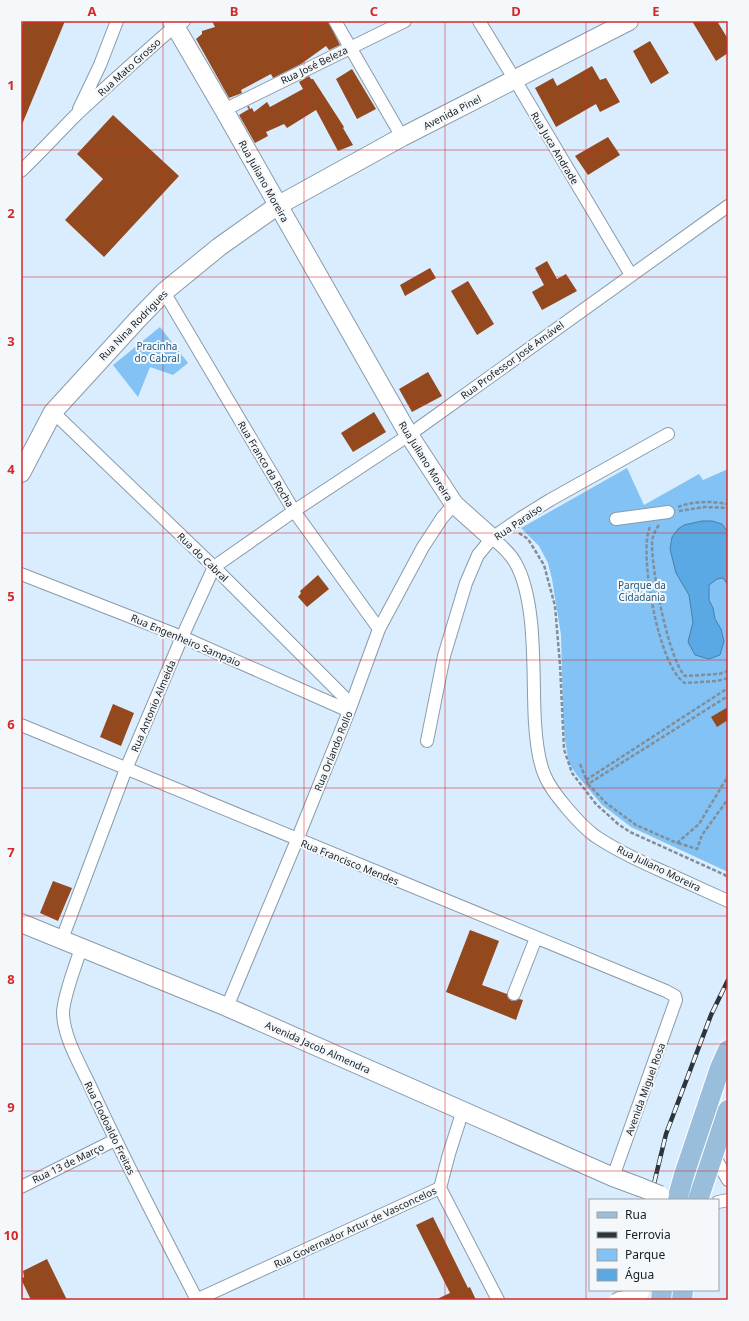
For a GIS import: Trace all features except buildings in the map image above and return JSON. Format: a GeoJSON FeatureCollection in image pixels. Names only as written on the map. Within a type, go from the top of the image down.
{"type":"FeatureCollection","features":[{"type":"Feature","properties":{"kind":"main road"},"geometry":{"type":"LineString","coordinates":[[670,1198],[684,1175],[715,1082],[728,1050]]}},
{"type":"Feature","properties":{"kind":"main road"},"geometry":{"type":"LineString","coordinates":[[698,1199],[728,1110]]}},
{"type":"Feature","properties":{"kind":"street","name":"Rua Mato Grosso"},"geometry":{"type":"LineString","coordinates":[[76,116],[100,65],[117,21]]}},
{"type":"Feature","properties":{"kind":"street"},"geometry":{"type":"LineString","coordinates":[[335,21],[402,137]]}},
{"type":"Feature","properties":{"kind":"street","name":"Rua José Beleza"},"geometry":{"type":"LineString","coordinates":[[224,110],[405,21]]}},
{"type":"Feature","properties":{"kind":"street","name":"Rua Juca Andrade"},"geometry":{"type":"LineString","coordinates":[[479,21],[516,80],[631,275]]}},
{"type":"Feature","properties":{"kind":"street","name":"Avenida Pinel"},"geometry":{"type":"LineString","coordinates":[[277,206],[402,137],[629,21]]}},
{"type":"Feature","properties":{"kind":"street","name":"Rua Mato Grosso"},"geometry":{"type":"LineString","coordinates":[[21,171],[115,79],[177,23]]}},
{"type":"Feature","properties":{"kind":"street","name":"Rua Juliano Moreira"},"geometry":{"type":"LineString","coordinates":[[177,23],[277,206],[409,435],[454,504],[506,550],[515,562],[523,581],[528,600],[532,637],[536,744],[544,776],[571,812],[594,835],[629,856],[728,901]]}},
{"type":"Feature","properties":{"kind":"street"},"geometry":{"type":"LineString","coordinates":[[100,65],[100,78],[104,80],[115,79]]}},
{"type":"Feature","properties":{"kind":"street","name":"Rua Nina Rodrigues"},"geometry":{"type":"LineString","coordinates":[[21,473],[53,412],[138,319],[164,292],[219,247],[277,206]]}},
{"type":"Feature","properties":{"kind":"street","name":"Rua Professor José Amável"},"geometry":{"type":"LineString","coordinates":[[294,511],[409,435],[728,206]]}},
{"type":"Feature","properties":{"kind":"street","name":"Rua Franco da Rocha"},"geometry":{"type":"LineString","coordinates":[[164,292],[294,511],[379,629]]}},
{"type":"Feature","properties":{"kind":"street","name":"Rua do Cabral"},"geometry":{"type":"LineString","coordinates":[[53,412],[214,567],[350,708]]}},
{"type":"Feature","properties":{"kind":"street","name":"Rua Paraiso"},"geometry":{"type":"LineString","coordinates":[[427,742],[444,656],[453,622],[466,583],[478,555],[492,538],[509,526],[550,500],[668,434]]}},
{"type":"Feature","properties":{"kind":"street","name":"Rua Orlando Rollo"},"geometry":{"type":"LineString","coordinates":[[227,1007],[297,840],[350,708],[379,629],[423,547],[442,518],[454,504]]}},
{"type":"Feature","properties":{"kind":"street"},"geometry":{"type":"LineString","coordinates":[[214,567],[294,511]]}},
{"type":"Feature","properties":{"kind":"street"},"geometry":{"type":"LineString","coordinates":[[618,521],[665,517]]}},
{"type":"Feature","properties":{"kind":"street","name":"Rua Antonio Almeida"},"geometry":{"type":"LineString","coordinates":[[62,939],[126,769],[182,637],[214,567]]}},
{"type":"Feature","properties":{"kind":"street","name":"Rua Engenheiro Sampaio"},"geometry":{"type":"LineString","coordinates":[[21,574],[182,637],[350,708]]}},
{"type":"Feature","properties":{"kind":"street","name":"Rua Francisco Mendes"},"geometry":{"type":"LineString","coordinates":[[21,725],[666,991],[675,996],[676,1000]]}},
{"type":"Feature","properties":{"kind":"street","name":"Avenida Jacob Almendra"},"geometry":{"type":"LineString","coordinates":[[21,923],[227,1007],[613,1177],[670,1198]]}},
{"type":"Feature","properties":{"kind":"street"},"geometry":{"type":"LineString","coordinates":[[514,994],[536,938]]}},
{"type":"Feature","properties":{"kind":"street","name":"Rua Clodoaldo Freitas"},"geometry":{"type":"LineString","coordinates":[[81,948],[63,1012],[72,1046],[115,1140],[197,1300]]}},
{"type":"Feature","properties":{"kind":"street","name":"Avenida Miguel Rosa"},"geometry":{"type":"LineString","coordinates":[[613,1177],[676,1000]]}},
{"type":"Feature","properties":{"kind":"street","name":"Rua Governador Artur de Vasconcelos"},"geometry":{"type":"LineString","coordinates":[[197,1300],[440,1188],[463,1110]]}},
{"type":"Feature","properties":{"kind":"street","name":"Rua 13 de Março"},"geometry":{"type":"LineString","coordinates":[[21,1187],[115,1140]]}},
{"type":"Feature","properties":{"kind":"street"},"geometry":{"type":"LineString","coordinates":[[713,1154],[728,1180]]}},
{"type":"Feature","properties":{"kind":"street"},"geometry":{"type":"LineString","coordinates":[[440,1188],[498,1300]]}},
{"type":"Feature","properties":{"kind":"street"},"geometry":{"type":"LineString","coordinates":[[615,1300],[619,1298],[657,1294]]}},
{"type":"Feature","properties":{"kind":"path"},"geometry":{"type":"LineString","coordinates":[[728,504],[715,502],[691,503],[671,509],[654,533],[652,544],[658,591],[671,650],[677,665],[685,676],[690,677],[719,674],[728,671]]}},
{"type":"Feature","properties":{"kind":"path"},"geometry":{"type":"LineString","coordinates":[[728,508],[704,507],[683,509],[665,517],[649,528],[646,540],[651,598],[664,652],[676,677],[684,683],[717,681],[728,678]]}},
{"type":"Feature","properties":{"kind":"path"},"geometry":{"type":"LineString","coordinates":[[509,526],[528,539],[544,565],[555,606],[560,665],[564,749],[572,773],[596,804],[618,824],[630,832],[653,843],[725,875],[728,880]]}},
{"type":"Feature","properties":{"kind":"path"},"geometry":{"type":"LineString","coordinates":[[544,565],[548,563]]}},
{"type":"Feature","properties":{"kind":"path"},"geometry":{"type":"LineString","coordinates":[[587,782],[728,688]]}},
{"type":"Feature","properties":{"kind":"path"},"geometry":{"type":"LineString","coordinates":[[587,782],[728,696]]}},
{"type":"Feature","properties":{"kind":"path"},"geometry":{"type":"LineString","coordinates":[[580,764],[587,782],[606,803],[636,825],[697,849],[702,836],[728,799]]}},
{"type":"Feature","properties":{"kind":"path"},"geometry":{"type":"LineString","coordinates":[[677,842],[699,824],[728,776]]}},
{"type":"Feature","properties":{"kind":"green space","name":"Pracinha do Cabral"},"geometry":{"type":"Polygon","coordinates":[[[160,327],[188,363],[173,375],[150,367],[138,397],[113,365],[160,327]]]}},
{"type":"Feature","properties":{"kind":"green space","name":"Parque da Cidadania"},"geometry":{"type":"Polygon","coordinates":[[[627,468],[644,505],[699,474],[703,480],[728,469],[728,872],[631,827],[602,805],[576,774],[569,763],[563,715],[561,635],[552,579],[548,563],[539,546],[521,528],[627,468]]]}},
{"type":"Feature","properties":{"kind":"water"},"geometry":{"type":"Polygon","coordinates":[[[702,521],[712,521],[722,524],[728,532],[728,585],[723,578],[717,579],[709,585],[709,600],[713,608],[715,619],[721,629],[724,641],[720,655],[709,659],[695,655],[688,642],[693,622],[689,595],[676,573],[670,549],[672,537],[678,529],[684,525],[702,521]]]}},
{"type":"Feature","properties":{"kind":"railway"},"geometry":{"type":"LineString","coordinates":[[650,1199],[666,1134],[711,1015],[728,980]]}},
{"type":"Feature","properties":{"kind":"railway"},"geometry":{"type":"LineString","coordinates":[[634,1300],[635,1291]]}}]}
